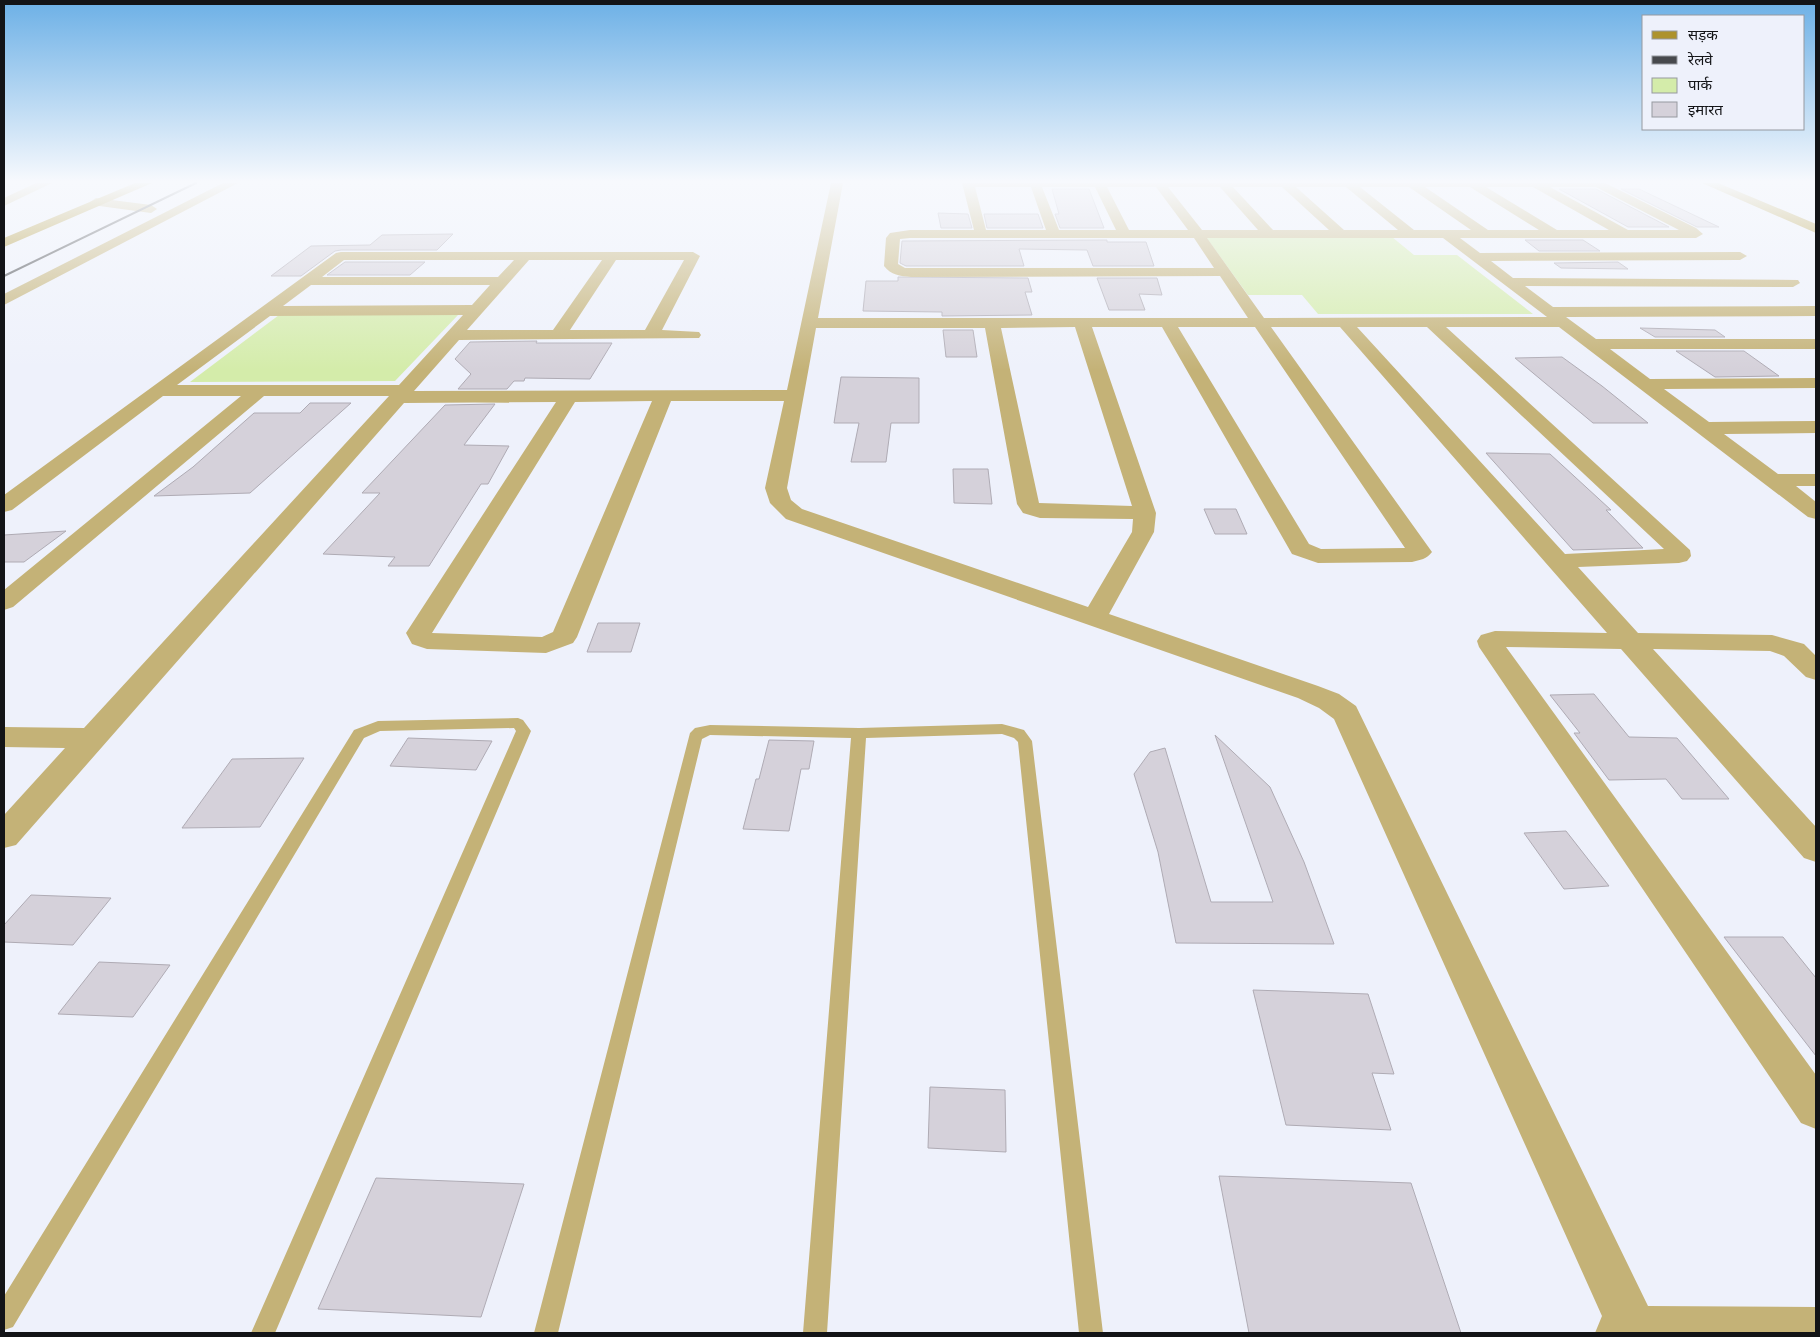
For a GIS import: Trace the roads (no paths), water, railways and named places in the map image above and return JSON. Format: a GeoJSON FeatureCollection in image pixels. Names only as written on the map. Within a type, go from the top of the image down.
{"type":"FeatureCollection","features":[{"type":"Feature","properties":{"kind":"street"},"geometry":{"type":"LineString","coordinates":[[4,300],[111,245]]}},
{"type":"Feature","properties":{"kind":"street"},"geometry":{"type":"LineString","coordinates":[[825,245],[776,488],[781,503],[794,514],[1308,692],[1329,701],[1346,714],[1629,1332],[1816,1332]]}},
{"type":"Feature","properties":{"kind":"street"},"geometry":{"type":"LineString","coordinates":[[892,245],[891,266],[901,272],[911,273],[1224,272]]}},
{"type":"Feature","properties":{"kind":"street"},"geometry":{"type":"LineString","coordinates":[[1167,322],[1300,550],[1318,556],[1412,555],[1420,552],[1206,245]]}},
{"type":"Feature","properties":{"kind":"street"},"geometry":{"type":"LineString","coordinates":[[1461,245],[1816,512]]}},
{"type":"Feature","properties":{"kind":"street"},"geometry":{"type":"LineString","coordinates":[[1644,245],[1662,256]]}},
{"type":"Feature","properties":{"kind":"street"},"geometry":{"type":"LineString","coordinates":[[1477,257],[1662,256],[1744,258],[1719,245]]}},
{"type":"Feature","properties":{"kind":"street"},"geometry":{"type":"LineString","coordinates":[[4,506],[341,256],[694,257],[651,335]]}},
{"type":"Feature","properties":{"kind":"street"},"geometry":{"type":"LineString","coordinates":[[4,836],[525,256]]}},
{"type":"Feature","properties":{"kind":"street"},"geometry":{"type":"LineString","coordinates":[[558,335],[612,256]]}},
{"type":"Feature","properties":{"kind":"street"},"geometry":{"type":"LineString","coordinates":[[1766,269],[1808,290]]}},
{"type":"Feature","properties":{"kind":"street"},"geometry":{"type":"LineString","coordinates":[[307,281],[502,281]]}},
{"type":"Feature","properties":{"kind":"street"},"geometry":{"type":"LineString","coordinates":[[1510,282],[1793,282]]}},
{"type":"Feature","properties":{"kind":"street"},"geometry":{"type":"LineString","coordinates":[[268,311],[476,310]]}},
{"type":"Feature","properties":{"kind":"street"},"geometry":{"type":"LineString","coordinates":[[809,323],[1431,322],[1816,311]]}},
{"type":"Feature","properties":{"kind":"street"},"geometry":{"type":"LineString","coordinates":[[1344,322],[1816,849]]}},
{"type":"Feature","properties":{"kind":"street"},"geometry":{"type":"LineString","coordinates":[[1431,322],[1670,542],[1678,550],[1679,556],[1674,558],[1560,562]]}},
{"type":"Feature","properties":{"kind":"street"},"geometry":{"type":"LineString","coordinates":[[992,323],[1028,504],[1031,508],[1040,511],[1145,513]]}},
{"type":"Feature","properties":{"kind":"street"},"geometry":{"type":"LineString","coordinates":[[1082,323],[1145,513],[1144,532],[1094,618]]}},
{"type":"Feature","properties":{"kind":"street"},"geometry":{"type":"LineString","coordinates":[[453,336],[693,335]]}},
{"type":"Feature","properties":{"kind":"street"},"geometry":{"type":"LineString","coordinates":[[1594,344],[1816,344]]}},
{"type":"Feature","properties":{"kind":"street"},"geometry":{"type":"LineString","coordinates":[[1646,384],[1816,383]]}},
{"type":"Feature","properties":{"kind":"street"},"geometry":{"type":"LineString","coordinates":[[159,391],[569,396],[795,395]]}},
{"type":"Feature","properties":{"kind":"street"},"geometry":{"type":"LineString","coordinates":[[4,602],[259,391]]}},
{"type":"Feature","properties":{"kind":"street"},"geometry":{"type":"LineString","coordinates":[[569,396],[419,633],[421,638],[426,641],[546,645],[564,637],[664,395]]}},
{"type":"Feature","properties":{"kind":"street"},"geometry":{"type":"LineString","coordinates":[[1704,428],[1816,427]]}},
{"type":"Feature","properties":{"kind":"street"},"geometry":{"type":"LineString","coordinates":[[1774,480],[1816,480]]}},
{"type":"Feature","properties":{"kind":"street"},"geometry":{"type":"LineString","coordinates":[[1816,671],[1794,650],[1772,643],[1495,639],[1490,641],[1492,647],[1816,1109]]}},
{"type":"Feature","properties":{"kind":"street"},"geometry":{"type":"LineString","coordinates":[[4,737],[92,738]]}},
{"type":"Feature","properties":{"kind":"lane"},"geometry":{"type":"LineString","coordinates":[[4,1318],[359,734],[378,726],[518,723],[524,731],[263,1333]]}},
{"type":"Feature","properties":{"kind":"lane"},"geometry":{"type":"LineString","coordinates":[[546,1333],[695,737],[700,732],[710,730],[859,733],[1002,729],[1019,734],[1025,741],[1091,1333]]}},
{"type":"Feature","properties":{"kind":"lane"},"geometry":{"type":"LineString","coordinates":[[815,1333],[859,733]]}},
{"type":"Feature","properties":{"kind":"railway"},"geometry":{"type":"LineString","coordinates":[[4,276],[67,245]]}}]}
